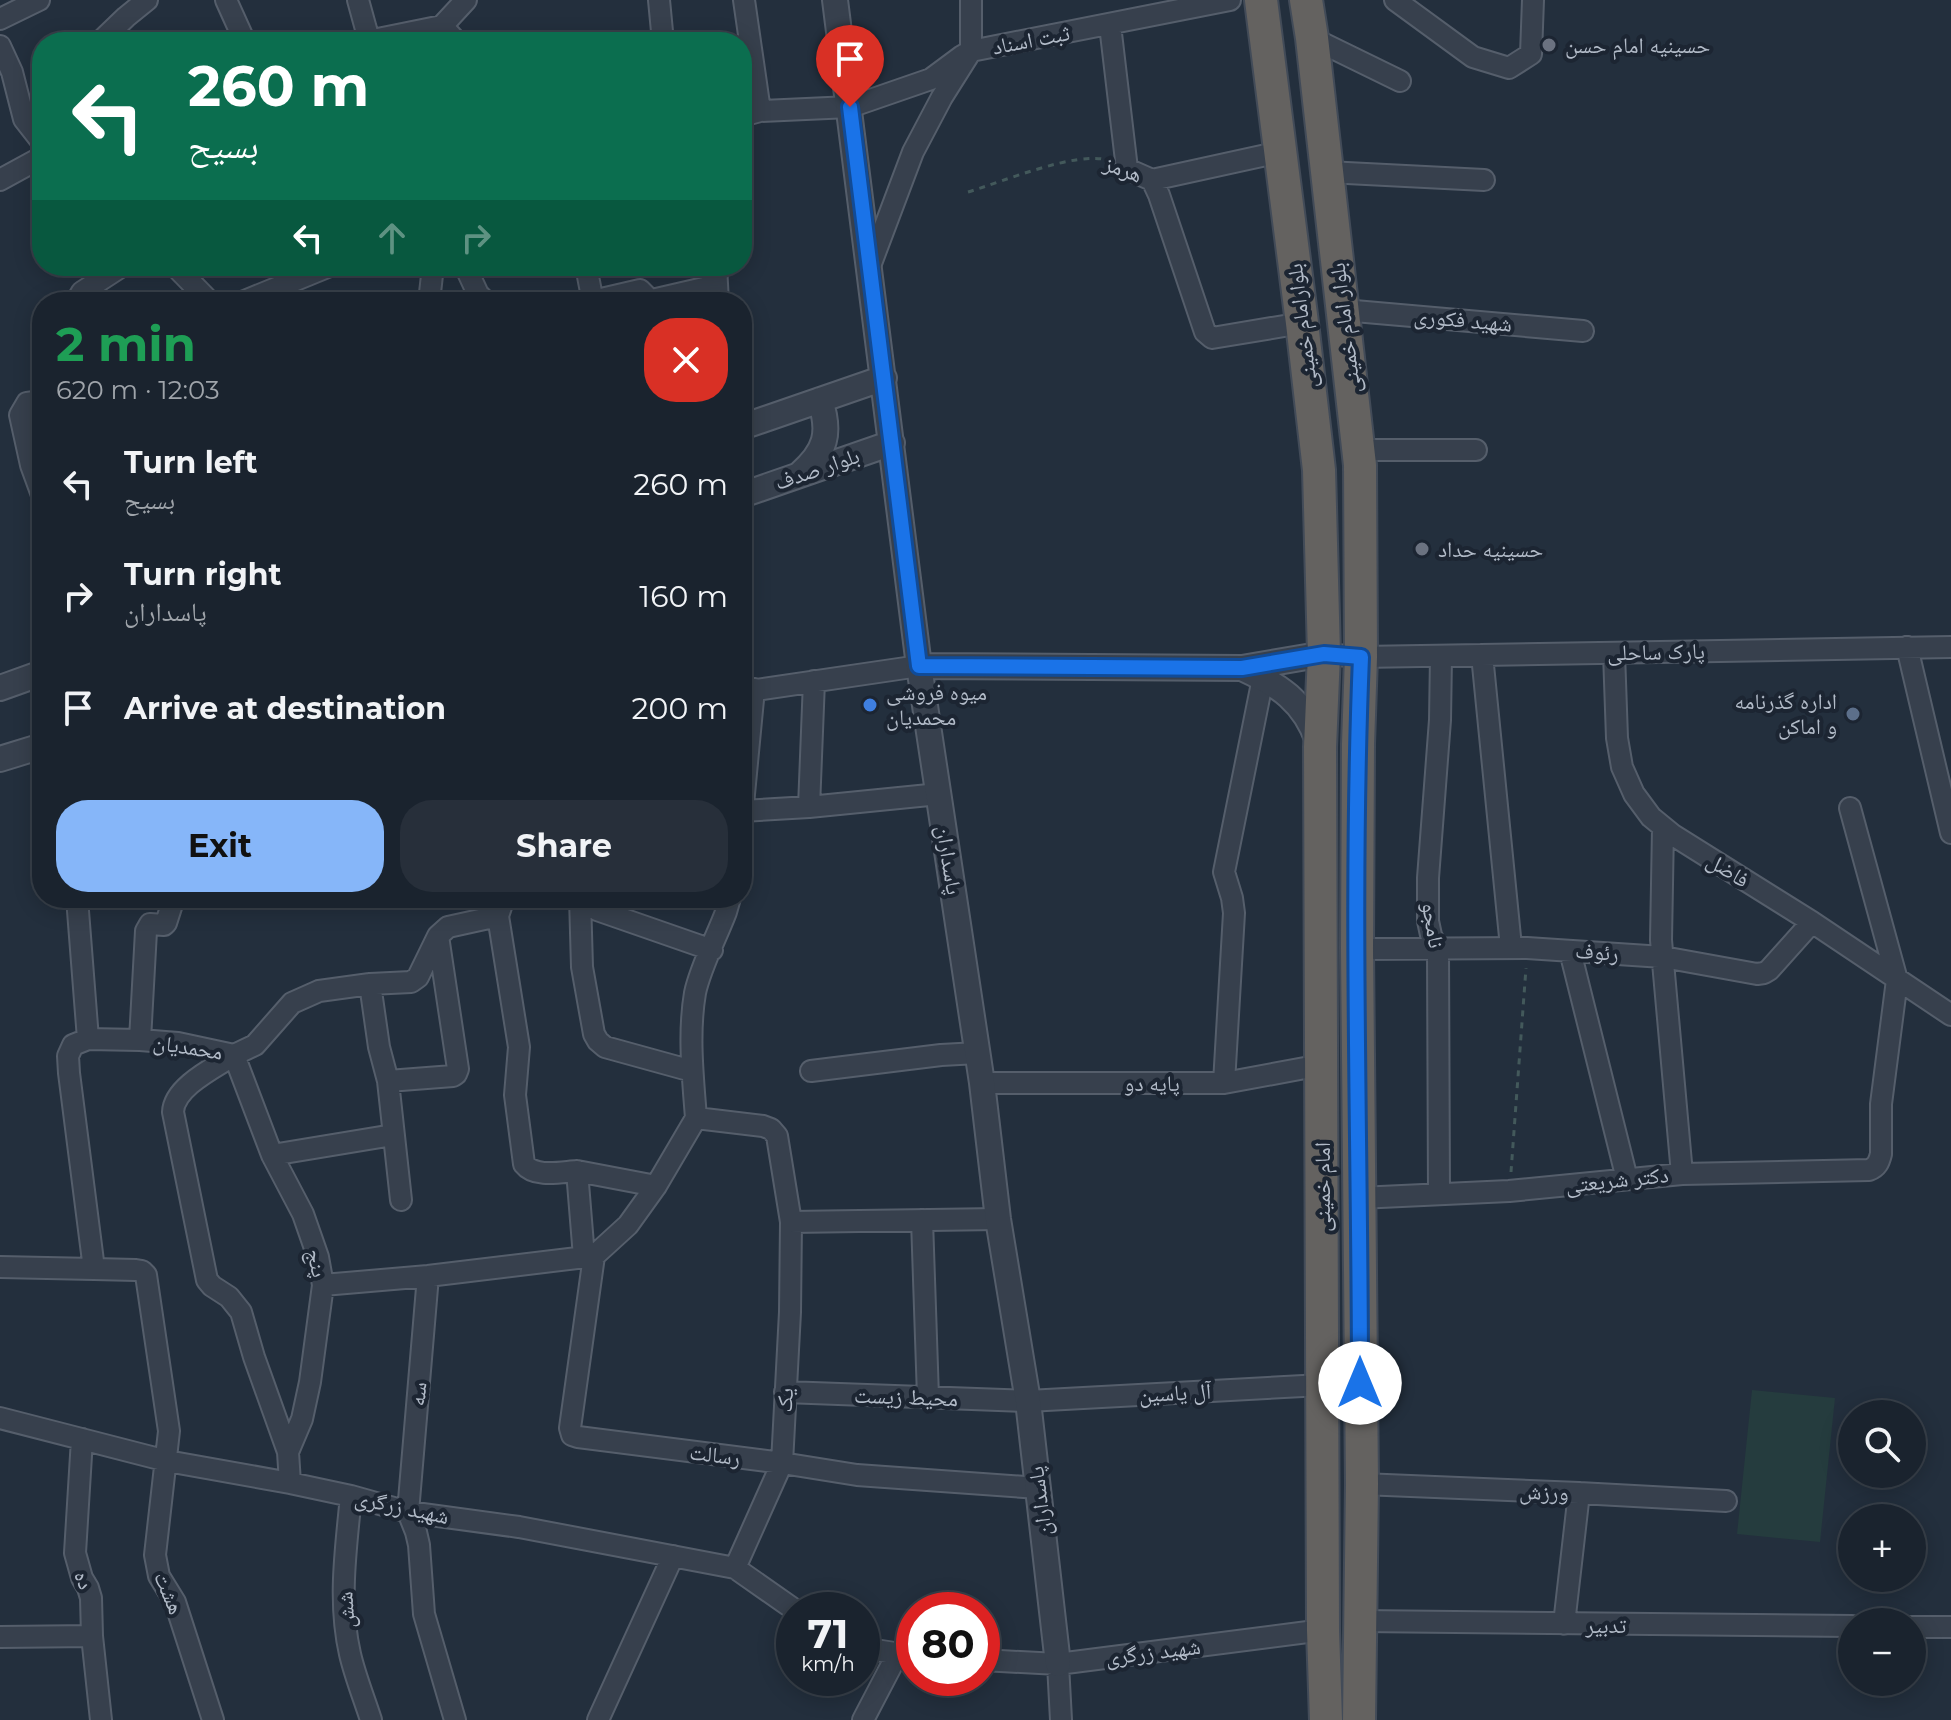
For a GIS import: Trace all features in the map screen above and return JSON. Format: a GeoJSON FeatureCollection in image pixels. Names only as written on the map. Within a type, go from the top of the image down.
{"type":"FeatureCollection","features":[{"type":"Feature","properties":{"kind":"highway","name":"بلوارامام خمینی"},"geometry":{"type":"LineString","coordinates":[[1261,0],[1319,470],[1324,654]]}},
{"type":"Feature","properties":{"kind":"highway","name":"بلوار امام خمینی"},"geometry":{"type":"LineString","coordinates":[[1306,0],[1359,450],[1361,657]]}},
{"type":"Feature","properties":{"kind":"highway","name":"امام خمینی"},"geometry":{"type":"LineString","coordinates":[[1324,654],[1320,747],[1323,1630],[1326,1720]]}},
{"type":"Feature","properties":{"kind":"highway","name":"امام خمینی"},"geometry":{"type":"LineString","coordinates":[[1359,1720],[1362,1484],[1357,949],[1361,657]]}},
{"type":"Feature","properties":{"kind":"highway"},"geometry":{"type":"LineString","coordinates":[[1323,1630],[1360,1621]]}},
{"type":"Feature","properties":{"kind":"street"},"geometry":{"type":"LineString","coordinates":[[0,19],[39,0]]}},
{"type":"Feature","properties":{"kind":"street"},"geometry":{"type":"LineString","coordinates":[[110,32],[147,0]]}},
{"type":"Feature","properties":{"kind":"street"},"geometry":{"type":"LineString","coordinates":[[226,0],[240,32]]}},
{"type":"Feature","properties":{"kind":"street"},"geometry":{"type":"LineString","coordinates":[[358,0],[364,32]]}},
{"type":"Feature","properties":{"kind":"street"},"geometry":{"type":"LineString","coordinates":[[412,32],[442,26],[466,0]]}},
{"type":"Feature","properties":{"kind":"street"},"geometry":{"type":"LineString","coordinates":[[659,0],[662,32]]}},
{"type":"Feature","properties":{"kind":"street"},"geometry":{"type":"LineString","coordinates":[[744,0],[746,32]]}},
{"type":"Feature","properties":{"kind":"street","name":"پاسداران"},"geometry":{"type":"LineString","coordinates":[[835,0],[919,666],[978,1053],[998,1219],[1028,1401],[1058,1664],[1061,1720]]}},
{"type":"Feature","properties":{"kind":"street"},"geometry":{"type":"LineString","coordinates":[[752,114],[850,107],[931,79],[971,51],[971,0]]}},
{"type":"Feature","properties":{"kind":"street","name":"ثبت اسناد"},"geometry":{"type":"LineString","coordinates":[[870,266],[913,152],[971,51],[1230,0]]}},
{"type":"Feature","properties":{"kind":"street"},"geometry":{"type":"LineString","coordinates":[[1395,0],[1473,57],[1509,68],[1531,54],[1533,0]]}},
{"type":"Feature","properties":{"kind":"street"},"geometry":{"type":"LineString","coordinates":[[1110,25],[1127,169]]}},
{"type":"Feature","properties":{"kind":"street"},"geometry":{"type":"LineString","coordinates":[[442,26],[448,32]]}},
{"type":"Feature","properties":{"kind":"street"},"geometry":{"type":"LineString","coordinates":[[1312,38],[1400,81]]}},
{"type":"Feature","properties":{"kind":"street"},"geometry":{"type":"LineString","coordinates":[[0,46],[12,72],[24,119],[32,130]]}},
{"type":"Feature","properties":{"kind":"street"},"geometry":{"type":"LineString","coordinates":[[0,180],[32,151]]}},
{"type":"Feature","properties":{"kind":"street","name":"هرمز"},"geometry":{"type":"LineString","coordinates":[[1127,169],[1152,180],[1280,152]]}},
{"type":"Feature","properties":{"kind":"street"},"geometry":{"type":"LineString","coordinates":[[1327,172],[1484,180]]}},
{"type":"Feature","properties":{"kind":"street"},"geometry":{"type":"LineString","coordinates":[[1152,180],[1205,332],[1212,338],[1302,323]]}},
{"type":"Feature","properties":{"kind":"street"},"geometry":{"type":"LineString","coordinates":[[82,292],[107,276]]}},
{"type":"Feature","properties":{"kind":"street"},"geometry":{"type":"LineString","coordinates":[[185,276],[200,292]]}},
{"type":"Feature","properties":{"kind":"street"},"geometry":{"type":"LineString","coordinates":[[266,292],[306,276]]}},
{"type":"Feature","properties":{"kind":"street"},"geometry":{"type":"LineString","coordinates":[[684,292],[717,284]]}},
{"type":"Feature","properties":{"kind":"street","name":"شهید فکوری"},"geometry":{"type":"LineString","coordinates":[[1343,310],[1583,331]]}},
{"type":"Feature","properties":{"kind":"street"},"geometry":{"type":"LineString","coordinates":[[752,424],[884,378]]}},
{"type":"Feature","properties":{"kind":"street"},"geometry":{"type":"LineString","coordinates":[[798,475],[821,452],[825,441],[825,416],[820,400]]}},
{"type":"Feature","properties":{"kind":"street"},"geometry":{"type":"LineString","coordinates":[[32,402],[24,406],[20,415],[32,468]]}},
{"type":"Feature","properties":{"kind":"street","name":"بلوار صدف"},"geometry":{"type":"LineString","coordinates":[[752,491],[892,443]]}},
{"type":"Feature","properties":{"kind":"street"},"geometry":{"type":"LineString","coordinates":[[1359,450],[1476,450]]}},
{"type":"Feature","properties":{"kind":"street"},"geometry":{"type":"LineString","coordinates":[[1907,647],[1951,833]]}},
{"type":"Feature","properties":{"kind":"street","name":"پارک ساحلی"},"geometry":{"type":"LineString","coordinates":[[1324,654],[1361,657],[1951,647]]}},
{"type":"Feature","properties":{"kind":"street","name":"فاضل"},"geometry":{"type":"LineString","coordinates":[[1614,653],[1617,738],[1622,767],[1634,794],[1651,817],[1663,828],[1951,1015]]}},
{"type":"Feature","properties":{"kind":"street"},"geometry":{"type":"LineString","coordinates":[[752,689],[919,666],[1252,673],[1324,654]]}},
{"type":"Feature","properties":{"kind":"street"},"geometry":{"type":"LineString","coordinates":[[1482,655],[1519,947]]}},
{"type":"Feature","properties":{"kind":"street","name":"نامجو"},"geometry":{"type":"LineString","coordinates":[[1439,1194],[1438,950],[1428,921],[1428,878],[1440,720],[1441,656]]}},
{"type":"Feature","properties":{"kind":"street"},"geometry":{"type":"LineString","coordinates":[[1252,673],[1292,698],[1311,721],[1320,747]]}},
{"type":"Feature","properties":{"kind":"street"},"geometry":{"type":"LineString","coordinates":[[1224,1083],[1234,913],[1224,872],[1252,673]]}},
{"type":"Feature","properties":{"kind":"street"},"geometry":{"type":"LineString","coordinates":[[0,688],[32,677]]}},
{"type":"Feature","properties":{"kind":"street"},"geometry":{"type":"LineString","coordinates":[[809,807],[814,681]]}},
{"type":"Feature","properties":{"kind":"street"},"geometry":{"type":"LineString","coordinates":[[0,759],[32,749]]}},
{"type":"Feature","properties":{"kind":"street"},"geometry":{"type":"LineString","coordinates":[[752,811],[939,794]]}},
{"type":"Feature","properties":{"kind":"street"},"geometry":{"type":"LineString","coordinates":[[1850,808],[1897,980]]}},
{"type":"Feature","properties":{"kind":"street"},"geometry":{"type":"LineString","coordinates":[[1663,828],[1663,957],[1682,1174]]}},
{"type":"Feature","properties":{"kind":"street"},"geometry":{"type":"LineString","coordinates":[[0,1267],[94,1269],[68,1056],[73,1045],[88,1039],[78,908]]}},
{"type":"Feature","properties":{"kind":"street"},"geometry":{"type":"LineString","coordinates":[[140,1040],[146,931],[150,924],[164,925],[171,908]]}},
{"type":"Feature","properties":{"kind":"street"},"geometry":{"type":"LineString","coordinates":[[388,1081],[453,1076],[458,1069],[438,936],[448,927],[498,908]]}},
{"type":"Feature","properties":{"kind":"street"},"geometry":{"type":"LineString","coordinates":[[501,908],[519,1047],[515,1095],[524,1164],[529,1171],[537,1173],[577,1171],[656,1186]]}},
{"type":"Feature","properties":{"kind":"street"},"geometry":{"type":"LineString","coordinates":[[582,908],[582,967],[594,1034],[598,1041],[605,1047],[692,1071]]}},
{"type":"Feature","properties":{"kind":"street"},"geometry":{"type":"LineString","coordinates":[[594,908],[712,950]]}},
{"type":"Feature","properties":{"kind":"street"},"geometry":{"type":"LineString","coordinates":[[323,1285],[428,1276],[589,1256],[628,1225],[656,1186],[696,1118],[692,1071],[695,991],[727,908]]}},
{"type":"Feature","properties":{"kind":"street","name":"رئوف"},"geometry":{"type":"LineString","coordinates":[[1357,949],[1519,947],[1663,957],[1757,974],[1764,973],[1812,922]]}},
{"type":"Feature","properties":{"kind":"street","name":"محمدیان"},"geometry":{"type":"LineString","coordinates":[[88,1039],[178,1043],[234,1055],[255,1045],[292,1003],[319,991],[411,982],[418,977],[438,936]]}},
{"type":"Feature","properties":{"kind":"street"},"geometry":{"type":"LineString","coordinates":[[1570,951],[1627,1179]]}},
{"type":"Feature","properties":{"kind":"street","name":"دکتر شریعتی"},"geometry":{"type":"LineString","coordinates":[[1359,1198],[1509,1191],[1682,1174],[1875,1168],[1881,1154],[1881,1104],[1897,980]]}},
{"type":"Feature","properties":{"kind":"street"},"geometry":{"type":"LineString","coordinates":[[370,984],[379,1047],[388,1081],[401,1200]]}},
{"type":"Feature","properties":{"kind":"street"},"geometry":{"type":"LineString","coordinates":[[811,1071],[978,1053]]}},
{"type":"Feature","properties":{"kind":"street"},"geometry":{"type":"LineString","coordinates":[[234,1055],[185,1088],[173,1104],[173,1112],[207,1280],[229,1297],[241,1312],[288,1452]]}},
{"type":"Feature","properties":{"kind":"street","name":"پنج"},"geometry":{"type":"LineString","coordinates":[[234,1055],[272,1155],[303,1214],[318,1257],[323,1285],[310,1382],[302,1419],[288,1452],[290,1483]]}},
{"type":"Feature","properties":{"kind":"street","name":"پایه دو"},"geometry":{"type":"LineString","coordinates":[[982,1083],[1224,1083],[1321,1065]]}},
{"type":"Feature","properties":{"kind":"street"},"geometry":{"type":"LineString","coordinates":[[696,1118],[771,1129],[777,1136],[791,1222],[998,1219]]}},
{"type":"Feature","properties":{"kind":"street"},"geometry":{"type":"LineString","coordinates":[[272,1155],[393,1135]]}},
{"type":"Feature","properties":{"kind":"street"},"geometry":{"type":"LineString","coordinates":[[577,1171],[589,1256]]}},
{"type":"Feature","properties":{"kind":"street"},"geometry":{"type":"LineString","coordinates":[[922,1220],[928,1397]]}},
{"type":"Feature","properties":{"kind":"street","name":"یک"},"geometry":{"type":"LineString","coordinates":[[735,1568],[782,1463],[791,1222]]}},
{"type":"Feature","properties":{"kind":"street","name":"رسالت"},"geometry":{"type":"LineString","coordinates":[[589,1256],[570,1428],[572,1435],[857,1475],[1039,1488]]}},
{"type":"Feature","properties":{"kind":"street","name":"هشت"},"geometry":{"type":"LineString","coordinates":[[94,1269],[136,1270],[146,1275],[169,1431],[155,1555],[159,1576],[175,1602],[213,1720]]}},
{"type":"Feature","properties":{"kind":"street","name":"سه"},"geometry":{"type":"LineString","coordinates":[[408,1512],[428,1276]]}},
{"type":"Feature","properties":{"kind":"street","name":"آل یاسین"},"geometry":{"type":"LineString","coordinates":[[1028,1401],[1322,1385]]}},
{"type":"Feature","properties":{"kind":"street","name":"محیط زیست"},"geometry":{"type":"LineString","coordinates":[[785,1392],[1028,1401]]}},
{"type":"Feature","properties":{"kind":"street","name":"شهید زرگری"},"geometry":{"type":"LineString","coordinates":[[0,1418],[167,1461],[290,1483],[408,1512],[519,1527],[735,1568],[776,1597]]}},
{"type":"Feature","properties":{"kind":"street","name":"ده"},"geometry":{"type":"LineString","coordinates":[[82,1439],[75,1553],[91,1598],[101,1720]]}},
{"type":"Feature","properties":{"kind":"street","name":"ورزش"},"geometry":{"type":"LineString","coordinates":[[1362,1484],[1726,1501]]}},
{"type":"Feature","properties":{"kind":"street"},"geometry":{"type":"LineString","coordinates":[[1564,1624],[1579,1493]]}},
{"type":"Feature","properties":{"kind":"street","name":"شش"},"geometry":{"type":"LineString","coordinates":[[351,1496],[344,1613],[350,1654],[371,1720]]}},
{"type":"Feature","properties":{"kind":"street"},"geometry":{"type":"LineString","coordinates":[[408,1512],[419,1545],[424,1614],[455,1720]]}},
{"type":"Feature","properties":{"kind":"street"},"geometry":{"type":"LineString","coordinates":[[598,1720],[673,1556]]}},
{"type":"Feature","properties":{"kind":"street","name":"تدبیر"},"geometry":{"type":"LineString","coordinates":[[1360,1621],[1838,1626]]}},
{"type":"Feature","properties":{"kind":"street"},"geometry":{"type":"LineString","coordinates":[[1926,1627],[1951,1627]]}},
{"type":"Feature","properties":{"kind":"street","name":"شهید زرگری"},"geometry":{"type":"LineString","coordinates":[[1000,1661],[1058,1664],[1323,1630]]}},
{"type":"Feature","properties":{"kind":"street"},"geometry":{"type":"LineString","coordinates":[[0,1637],[92,1636]]}},
{"type":"Feature","properties":{"kind":"street"},"geometry":{"type":"LineString","coordinates":[[863,1720],[896,1670]]}},
{"type":"Feature","properties":{"kind":"path","name":"هرمز"},"geometry":{"type":"LineString","coordinates":[[968,192],[1085,158],[1103,159],[1127,169]]}},
{"type":"Feature","properties":{"kind":"path"},"geometry":{"type":"LineString","coordinates":[[1509,1191],[1519,947]]}},
{"type":"Feature","properties":{"kind":"green space"},"geometry":{"type":"Polygon","coordinates":[[[1752,1390],[1835,1398],[1820,1542],[1737,1534],[1752,1390]]]}},
{"type":"Feature","properties":{"kind":"place","name":"حسینیه امام حسن"},"geometry":{"type":"Point","coordinates":[1549,45]}},
{"type":"Feature","properties":{"kind":"place","name":"حسینیه حداد"},"geometry":{"type":"Point","coordinates":[1422,549]}},
{"type":"Feature","properties":{"kind":"place","name":"میوه فروشی محمدیان"},"geometry":{"type":"Point","coordinates":[870,705]}},
{"type":"Feature","properties":{"kind":"place","name":"اداره گذرنامه و اماکن"},"geometry":{"type":"Point","coordinates":[1853,714]}},
{"type":"Feature","properties":{"kind":"route"},"geometry":{"type":"LineString","coordinates":[[850,107],[919,666],[1242,668],[1324,654],[1361,657],[1357,949],[1360,1383]]}}]}
